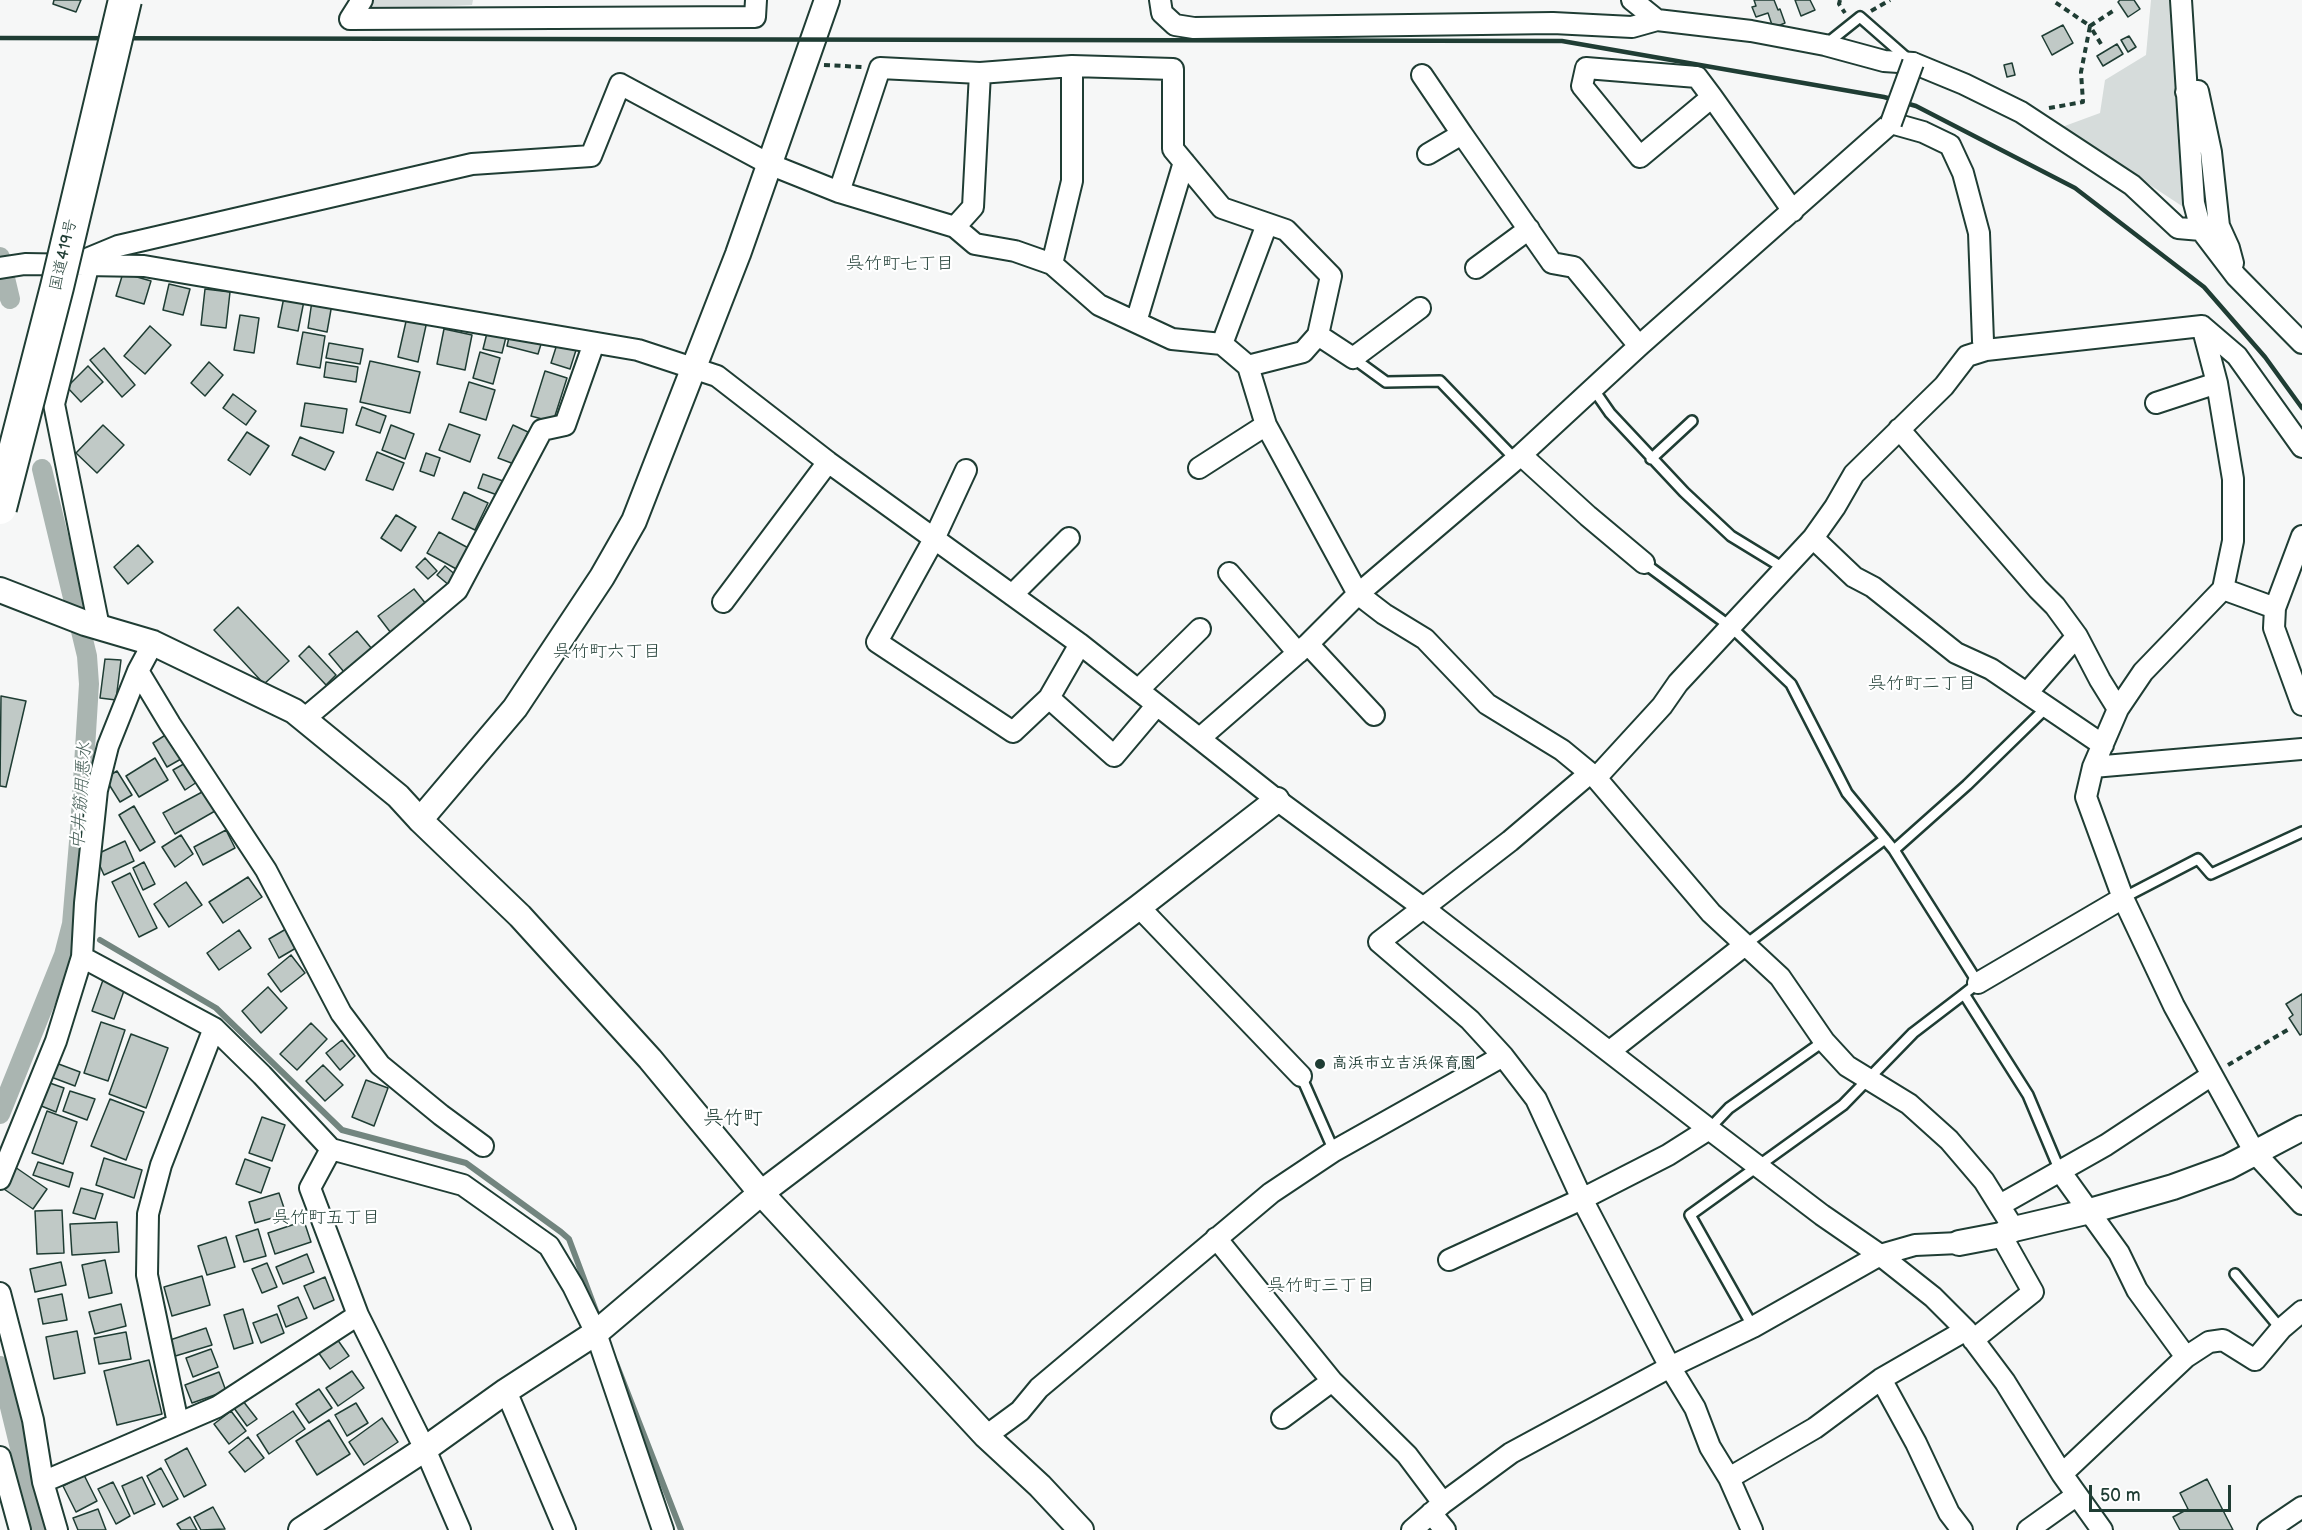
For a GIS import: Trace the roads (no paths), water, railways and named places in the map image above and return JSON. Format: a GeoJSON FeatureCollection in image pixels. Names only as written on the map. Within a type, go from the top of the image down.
{"type":"FeatureCollection","features":[{"type":"Feature","properties":{"kind":"highway","name":"国道419号"},"geometry":{"type":"LineString","coordinates":[[0,508],[57,287],[125,0]]}},
{"type":"Feature","properties":{"kind":"street"},"geometry":{"type":"LineString","coordinates":[[362,0],[350,18],[755,17],[756,0]]}},
{"type":"Feature","properties":{"kind":"street"},"geometry":{"type":"LineString","coordinates":[[420,820],[515,708],[602,577],[634,521],[738,254],[827,0]]}},
{"type":"Feature","properties":{"kind":"street"},"geometry":{"type":"LineString","coordinates":[[1160,0],[1162,13],[1175,25],[1194,28],[1553,23],[1632,27],[1657,20],[1751,31],[1825,45],[1884,61],[1913,63],[1964,84],[2021,112],[2132,185],[2178,228],[2201,230]]}},
{"type":"Feature","properties":{"kind":"street"},"geometry":{"type":"LineString","coordinates":[[1632,0],[1657,20]]}},
{"type":"Feature","properties":{"kind":"street"},"geometry":{"type":"LineString","coordinates":[[2181,0],[2194,203],[2201,230],[2236,276],[2300,338]]}},
{"type":"Feature","properties":{"kind":"street"},"geometry":{"type":"LineString","coordinates":[[1200,738],[1303,649],[1358,594],[1594,390],[1639,346],[1890,123],[1913,63]]}},
{"type":"Feature","properties":{"kind":"street"},"geometry":{"type":"LineString","coordinates":[[839,192],[880,68],[980,73],[1072,66],[1173,69],[1173,149],[1222,208],[1286,231],[1331,276],[1318,335],[1303,352],[1248,366]]}},
{"type":"Feature","properties":{"kind":"street"},"geometry":{"type":"LineString","coordinates":[[1052,264],[1072,181],[1072,66]]}},
{"type":"Feature","properties":{"kind":"street"},"geometry":{"type":"LineString","coordinates":[[1712,97],[1640,157],[1581,86],[1586,68],[1698,77],[1793,211]]}},
{"type":"Feature","properties":{"kind":"street"},"geometry":{"type":"LineString","coordinates":[[956,227],[973,207],[980,73]]}},
{"type":"Feature","properties":{"kind":"street"},"geometry":{"type":"LineString","coordinates":[[1422,75],[1552,263],[1574,267],[1639,346]]}},
{"type":"Feature","properties":{"kind":"street"},"geometry":{"type":"LineString","coordinates":[[80,266],[118,246],[472,164],[591,156],[620,84],[770,164],[839,192],[956,227],[975,244],[1015,251],[1052,264],[1099,305],[1172,339],[1222,344],[1248,366],[1266,424],[1358,594],[1384,614],[1425,639],[1487,704],[1562,750],[1593,776],[1711,913],[1780,977],[1824,1041],[1847,1066],[1909,1104],[1948,1140],[1984,1181],[2000,1205],[2007,1232],[2033,1292],[1970,1335],[1881,1378],[1815,1428],[1729,1478]]}},
{"type":"Feature","properties":{"kind":"street"},"geometry":{"type":"LineString","coordinates":[[2186,92],[2198,91],[2211,152],[2219,226],[2229,248],[2236,276]]}},
{"type":"Feature","properties":{"kind":"street"},"geometry":{"type":"LineString","coordinates":[[1890,123],[1923,132],[1950,145],[1964,172],[1979,233],[1983,341],[1986,350]]}},
{"type":"Feature","properties":{"kind":"street"},"geometry":{"type":"LineString","coordinates":[[1428,154],[1462,134]]}},
{"type":"Feature","properties":{"kind":"street"},"geometry":{"type":"LineString","coordinates":[[1136,322],[1185,162]]}},
{"type":"Feature","properties":{"kind":"street"},"geometry":{"type":"LineString","coordinates":[[1222,344],[1267,224]]}},
{"type":"Feature","properties":{"kind":"street"},"geometry":{"type":"LineString","coordinates":[[1476,268],[1529,230]]}},
{"type":"Feature","properties":{"kind":"street"},"geometry":{"type":"LineString","coordinates":[[0,268],[25,264],[144,266],[638,350],[717,376],[828,462],[1080,644],[1277,800],[1422,906],[1709,1129],[1822,1215],[1880,1255],[1933,1298],[1970,1335],[2022,1408],[2062,1474],[2102,1530]]}},
{"type":"Feature","properties":{"kind":"street"},"geometry":{"type":"LineString","coordinates":[[80,266],[54,404],[92,625]]}},
{"type":"Feature","properties":{"kind":"street"},"geometry":{"type":"LineString","coordinates":[[1318,335],[1353,358],[1420,308]]}},
{"type":"Feature","properties":{"kind":"street"},"geometry":{"type":"LineString","coordinates":[[2202,326],[2217,383],[2233,479],[2233,541],[2223,589],[2143,672],[2118,709],[2093,767],[2086,797],[2122,898],[2174,1006],[2254,1153],[2302,1204]]}},
{"type":"Feature","properties":{"kind":"street"},"geometry":{"type":"LineString","coordinates":[[1752,1530],[1729,1478],[1710,1446],[1695,1408],[1670,1367],[1582,1199],[1536,1100],[1503,1056],[1470,1020],[1378,942],[1593,776],[1662,706],[1678,683],[1813,538],[1835,507],[1854,474],[1944,386],[1967,356],[1986,350],[2202,326],[2237,356],[2302,447]]}},
{"type":"Feature","properties":{"kind":"street"},"geometry":{"type":"LineString","coordinates":[[303,719],[458,590],[542,430],[565,425],[594,343]]}},
{"type":"Feature","properties":{"kind":"street"},"geometry":{"type":"LineString","coordinates":[[2156,403],[2217,383]]}},
{"type":"Feature","properties":{"kind":"street"},"geometry":{"type":"LineString","coordinates":[[1199,468],[1266,424]]}},
{"type":"Feature","properties":{"kind":"street"},"geometry":{"type":"LineString","coordinates":[[1899,429],[2055,606],[2077,636],[2118,709]]}},
{"type":"Feature","properties":{"kind":"street"},"geometry":{"type":"LineString","coordinates":[[1518,457],[1644,563]]}},
{"type":"Feature","properties":{"kind":"street"},"geometry":{"type":"LineString","coordinates":[[723,602],[828,462]]}},
{"type":"Feature","properties":{"kind":"street"},"geometry":{"type":"LineString","coordinates":[[966,470],[934,539],[877,642],[1013,732],[1048,698],[1080,644]]}},
{"type":"Feature","properties":{"kind":"street"},"geometry":{"type":"LineString","coordinates":[[2302,536],[2275,608],[2274,628],[2302,705]]}},
{"type":"Feature","properties":{"kind":"street"},"geometry":{"type":"LineString","coordinates":[[1012,595],[1069,538]]}},
{"type":"Feature","properties":{"kind":"street"},"geometry":{"type":"LineString","coordinates":[[1813,538],[1854,578],[1873,587],[1956,653],[1991,669],[2103,745]]}},
{"type":"Feature","properties":{"kind":"street"},"geometry":{"type":"LineString","coordinates":[[1229,573],[1303,649],[1374,715]]}},
{"type":"Feature","properties":{"kind":"street"},"geometry":{"type":"LineString","coordinates":[[2223,589],[2275,608]]}},
{"type":"Feature","properties":{"kind":"street"},"geometry":{"type":"LineString","coordinates":[[0,590],[92,625],[153,643],[294,711],[398,796],[520,916],[650,1059],[761,1194],[986,1436],[1040,1486],[1081,1530]]}},
{"type":"Feature","properties":{"kind":"street"},"geometry":{"type":"LineString","coordinates":[[1138,690],[1200,629]]}},
{"type":"Feature","properties":{"kind":"street"},"geometry":{"type":"LineString","coordinates":[[2027,693],[2077,636]]}},
{"type":"Feature","properties":{"kind":"street"},"geometry":{"type":"LineString","coordinates":[[0,1179],[6,1145],[56,1041],[82,957],[85,903],[97,790],[108,746],[138,671],[153,643]]}},
{"type":"Feature","properties":{"kind":"street"},"geometry":{"type":"LineString","coordinates":[[138,671],[266,870],[341,1013],[380,1065],[483,1146]]}},
{"type":"Feature","properties":{"kind":"street"},"geometry":{"type":"LineString","coordinates":[[1048,698],[1114,756],[1157,705]]}},
{"type":"Feature","properties":{"kind":"street"},"geometry":{"type":"LineString","coordinates":[[2093,767],[2302,749]]}},
{"type":"Feature","properties":{"kind":"street"},"geometry":{"type":"LineString","coordinates":[[301,1530],[425,1449],[506,1391],[602,1328],[761,1194],[1277,800]]}},
{"type":"Feature","properties":{"kind":"street"},"geometry":{"type":"LineString","coordinates":[[1971,989],[2122,898]]}},
{"type":"Feature","properties":{"kind":"street"},"geometry":{"type":"LineString","coordinates":[[1139,907],[1300,1076]]}},
{"type":"Feature","properties":{"kind":"street"},"geometry":{"type":"LineString","coordinates":[[1610,1051],[1745,945]]}},
{"type":"Feature","properties":{"kind":"street"},"geometry":{"type":"LineString","coordinates":[[82,957],[214,1028],[262,1075],[331,1149],[463,1185],[549,1246],[602,1328],[663,1530]]}},
{"type":"Feature","properties":{"kind":"street"},"geometry":{"type":"LineString","coordinates":[[178,1423],[147,1275],[148,1214],[161,1165],[214,1028]]}},
{"type":"Feature","properties":{"kind":"street"},"geometry":{"type":"LineString","coordinates":[[986,1436],[1020,1412],[1039,1388],[1271,1193],[1334,1151],[1503,1056]]}},
{"type":"Feature","properties":{"kind":"street"},"geometry":{"type":"LineString","coordinates":[[2000,1205],[2106,1145],[2211,1075]]}},
{"type":"Feature","properties":{"kind":"street"},"geometry":{"type":"LineString","coordinates":[[1413,1530],[1437,1508],[1511,1453],[1670,1367],[1754,1327],[1880,1255],[1915,1245],[1959,1243],[2007,1232],[2173,1187],[2228,1167],[2302,1128]]}},
{"type":"Feature","properties":{"kind":"street"},"geometry":{"type":"LineString","coordinates":[[1449,1260],[1582,1199],[1668,1155],[1709,1129]]}},
{"type":"Feature","properties":{"kind":"street"},"geometry":{"type":"LineString","coordinates":[[331,1149],[310,1188],[358,1314],[425,1449],[460,1530]]}},
{"type":"Feature","properties":{"kind":"street"},"geometry":{"type":"LineString","coordinates":[[2060,1171],[2118,1253],[2137,1290],[2186,1357]]}},
{"type":"Feature","properties":{"kind":"street"},"geometry":{"type":"LineString","coordinates":[[1216,1238],[1332,1381],[1407,1455],[1437,1508],[1445,1530]]}},
{"type":"Feature","properties":{"kind":"street"},"geometry":{"type":"LineString","coordinates":[[0,1293],[33,1420],[43,1482],[57,1530]]}},
{"type":"Feature","properties":{"kind":"street"},"geometry":{"type":"LineString","coordinates":[[2062,1474],[2186,1357],[2209,1342],[2223,1340],[2255,1360],[2281,1329],[2302,1311]]}},
{"type":"Feature","properties":{"kind":"street"},"geometry":{"type":"LineString","coordinates":[[43,1482],[217,1407],[358,1314]]}},
{"type":"Feature","properties":{"kind":"street"},"geometry":{"type":"LineString","coordinates":[[1881,1378],[1916,1443],[1949,1513],[1962,1530]]}},
{"type":"Feature","properties":{"kind":"street"},"geometry":{"type":"LineString","coordinates":[[1282,1418],[1332,1381]]}},
{"type":"Feature","properties":{"kind":"street"},"geometry":{"type":"LineString","coordinates":[[506,1391],[565,1530]]}},
{"type":"Feature","properties":{"kind":"street"},"geometry":{"type":"LineString","coordinates":[[0,1457],[20,1530]]}},
{"type":"Feature","properties":{"kind":"street"},"geometry":{"type":"LineString","coordinates":[[2028,1530],[2077,1495]]}},
{"type":"Feature","properties":{"kind":"street"},"geometry":{"type":"LineString","coordinates":[[2268,1530],[2302,1507]]}},
{"type":"Feature","properties":{"kind":"lane"},"geometry":{"type":"LineString","coordinates":[[1825,45],[1860,17],[1913,63]]}},
{"type":"Feature","properties":{"kind":"lane"},"geometry":{"type":"LineString","coordinates":[[1353,358],[1386,382],[1440,381],[1518,457]]}},
{"type":"Feature","properties":{"kind":"lane"},"geometry":{"type":"LineString","coordinates":[[1594,390],[1610,413],[1651,459],[1731,536],[1785,569]]}},
{"type":"Feature","properties":{"kind":"lane"},"geometry":{"type":"LineString","coordinates":[[1651,459],[1692,421]]}},
{"type":"Feature","properties":{"kind":"lane"},"geometry":{"type":"LineString","coordinates":[[1644,563],[1731,627],[1791,684],[1847,793],[1894,850],[1971,989],[2028,1095],[2060,1171]]}},
{"type":"Feature","properties":{"kind":"lane"},"geometry":{"type":"LineString","coordinates":[[1894,850],[1967,785],[2047,707]]}},
{"type":"Feature","properties":{"kind":"lane"},"geometry":{"type":"LineString","coordinates":[[2122,898],[2198,859],[2211,874],[2302,832]]}},
{"type":"Feature","properties":{"kind":"lane"},"geometry":{"type":"LineString","coordinates":[[1745,945],[1885,839]]}},
{"type":"Feature","properties":{"kind":"lane"},"geometry":{"type":"LineString","coordinates":[[1754,1327],[1690,1215],[1843,1105],[1913,1033],[1971,989]]}},
{"type":"Feature","properties":{"kind":"lane"},"geometry":{"type":"LineString","coordinates":[[1709,1129],[1729,1108],[1824,1041]]}},
{"type":"Feature","properties":{"kind":"lane"},"geometry":{"type":"LineString","coordinates":[[1300,1076],[1334,1151]]}},
{"type":"Feature","properties":{"kind":"lane"},"geometry":{"type":"LineString","coordinates":[[2235,1274],[2281,1329]]}},
{"type":"Feature","properties":{"kind":"waterway","name":"中井筋用悪水"},"geometry":{"type":"LineString","coordinates":[[0,257],[10,299]]}},
{"type":"Feature","properties":{"kind":"waterway","name":"中井筋用悪水"},"geometry":{"type":"LineString","coordinates":[[0,1114],[64,955],[72,924],[80,830],[89,684],[87,656],[42,469]]}},
{"type":"Feature","properties":{"kind":"waterway"},"geometry":{"type":"LineString","coordinates":[[100,940],[216,1008],[342,1130],[466,1163],[561,1232],[569,1239],[599,1319]]}},
{"type":"Feature","properties":{"kind":"waterway"},"geometry":{"type":"LineString","coordinates":[[616,1363],[681,1530]]}},
{"type":"Feature","properties":{"kind":"waterway","name":"中井筋用悪水"},"geometry":{"type":"LineString","coordinates":[[0,1366],[40,1530]]}},
{"type":"Feature","properties":{"kind":"railway"},"geometry":{"type":"LineString","coordinates":[[0,38],[1562,41],[1884,97],[1916,106],[2075,188],[2204,287],[2265,357],[2302,408]]}},
{"type":"Feature","properties":{"kind":"place","name":"高浜市立吉浜保育園"},"geometry":{"type":"Point","coordinates":[1320,1064]}},
{"type":"Feature","properties":{"kind":"district","name":"呉竹町七丁目"},"geometry":{"type":"Point","coordinates":[900,264]}},
{"type":"Feature","properties":{"kind":"district","name":"呉竹町六丁目"},"geometry":{"type":"Point","coordinates":[607,652]}},
{"type":"Feature","properties":{"kind":"district","name":"呉竹町二丁目"},"geometry":{"type":"Point","coordinates":[1922,684]}},
{"type":"Feature","properties":{"kind":"district","name":"呉竹町"},"geometry":{"type":"Point","coordinates":[733,1119]}},
{"type":"Feature","properties":{"kind":"district","name":"呉竹町五丁目"},"geometry":{"type":"Point","coordinates":[326,1218]}},
{"type":"Feature","properties":{"kind":"district","name":"呉竹町三丁目"},"geometry":{"type":"Point","coordinates":[1321,1286]}}]}
